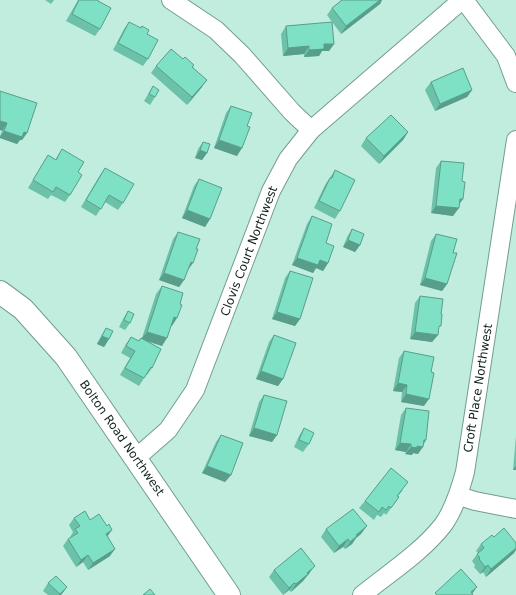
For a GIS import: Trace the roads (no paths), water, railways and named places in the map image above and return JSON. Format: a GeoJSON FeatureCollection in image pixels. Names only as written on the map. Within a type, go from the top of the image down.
{"type":"FeatureCollection","features":[{"type":"Feature","properties":{"kind":"street"},"geometry":{"type":"LineString","coordinates":[[170,0],[216,30],[242,55],[292,112],[311,130]]}},
{"type":"Feature","properties":{"kind":"street"},"geometry":{"type":"LineString","coordinates":[[463,0],[506,56],[516,83]]}},
{"type":"Feature","properties":{"kind":"street","name":"Clovis Court Northwest"},"geometry":{"type":"LineString","coordinates":[[136,458],[168,430],[195,390],[271,191],[288,159],[311,130],[463,0]]}},
{"type":"Feature","properties":{"kind":"street","name":"Croft Place Northwest"},"geometry":{"type":"LineString","coordinates":[[362,595],[426,544],[443,524],[459,496],[465,472],[516,140]]}},
{"type":"Feature","properties":{"kind":"street","name":"Bolton Road Northwest"},"geometry":{"type":"LineString","coordinates":[[0,292],[23,309],[66,357],[230,595]]}},
{"type":"Feature","properties":{"kind":"street"},"geometry":{"type":"LineString","coordinates":[[459,496],[474,502],[516,509]]}}]}
